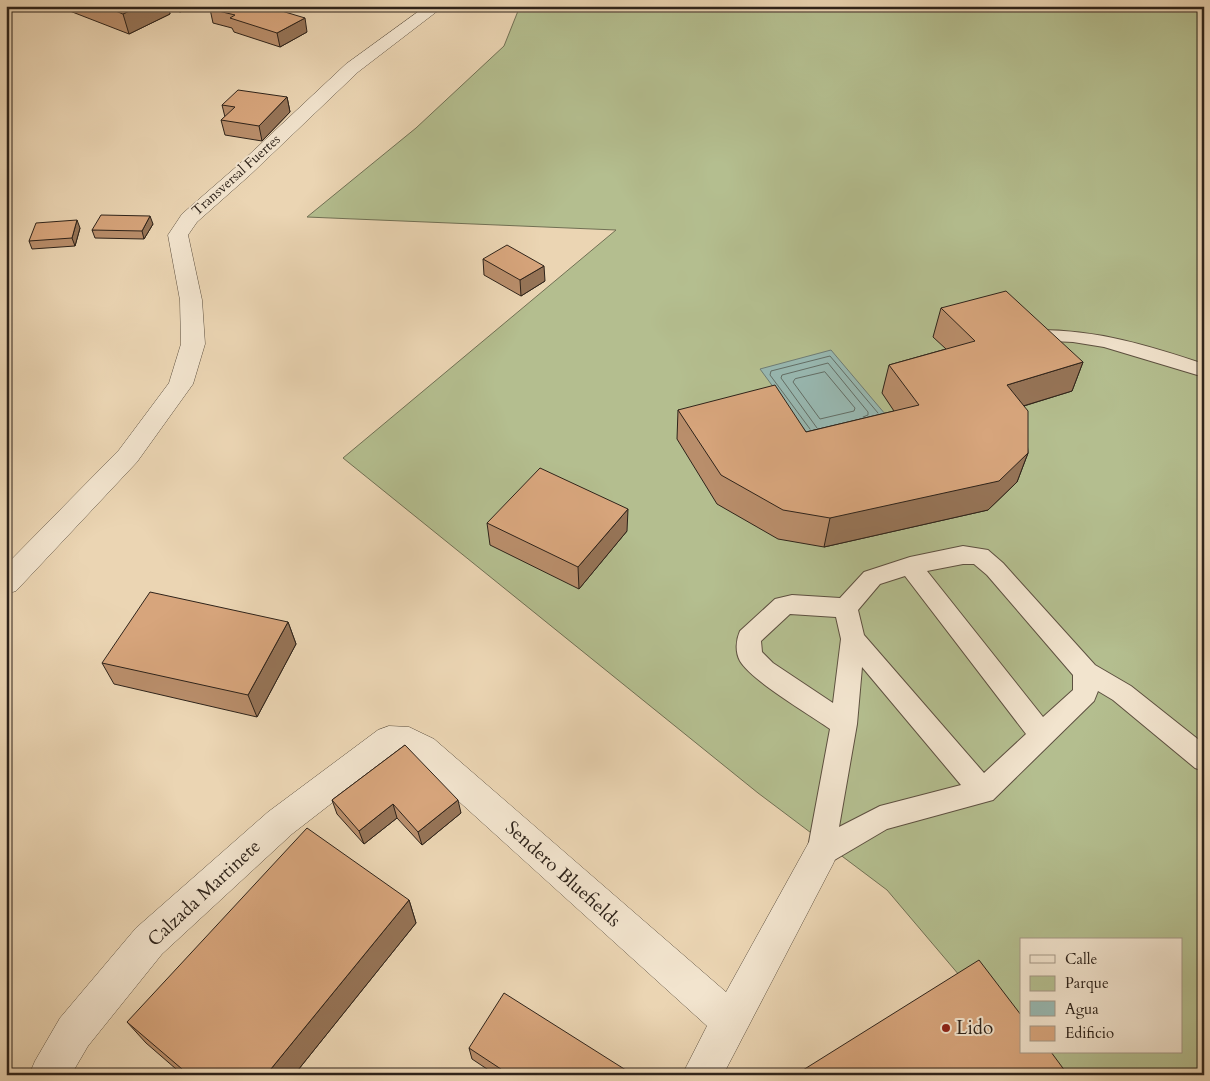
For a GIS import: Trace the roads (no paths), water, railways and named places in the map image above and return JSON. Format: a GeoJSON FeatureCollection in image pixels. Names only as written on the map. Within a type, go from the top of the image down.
{"type":"FeatureCollection","features":[{"type":"Feature","properties":{"kind":"street","name":"Transversal Fuertes"},"geometry":{"type":"LineString","coordinates":[[6,583],[128,456],[181,384],[193,344],[191,300],[178,235],[188,218],[243,171],[352,68],[436,6]]}},
{"type":"Feature","properties":{"kind":"street","name":"Sendero Bluefields"},"geometry":{"type":"LineString","coordinates":[[389,740],[409,740],[423,749],[730,1022]]}},
{"type":"Feature","properties":{"kind":"street","name":"Calzada Martinete"},"geometry":{"type":"LineString","coordinates":[[49,1075],[74,1032],[149,941],[280,823],[389,740]]}},
{"type":"Feature","properties":{"kind":"street"},"geometry":{"type":"LineString","coordinates":[[702,1075],[821,853]]}},
{"type":"Feature","properties":{"kind":"lane"},"geometry":{"type":"LineString","coordinates":[[1038,336],[1073,336],[1110,343],[1178,362],[1204,372]]}},
{"type":"Feature","properties":{"kind":"lane"},"geometry":{"type":"LineString","coordinates":[[846,608],[872,578],[910,566],[963,555],[980,556],[995,568],[1086,672],[1122,693],[1204,760]]}},
{"type":"Feature","properties":{"kind":"lane"},"geometry":{"type":"LineString","coordinates":[[910,566],[1042,734]]}},
{"type":"Feature","properties":{"kind":"lane"},"geometry":{"type":"LineString","coordinates":[[844,724],[764,670],[750,656],[749,638],[783,606],[792,604],[846,608]]}},
{"type":"Feature","properties":{"kind":"lane"},"geometry":{"type":"LineString","coordinates":[[821,853],[844,724],[853,639],[846,608]]}},
{"type":"Feature","properties":{"kind":"lane"},"geometry":{"type":"LineString","coordinates":[[853,639],[983,791]]}},
{"type":"Feature","properties":{"kind":"lane"},"geometry":{"type":"LineString","coordinates":[[821,853],[880,818],[983,791],[1085,694],[1086,672]]}},
{"type":"Feature","properties":{"kind":"water"},"geometry":{"type":"Polygon","coordinates":[[[831,350],[891,421],[813,441],[760,369],[831,350]]]}},
{"type":"Feature","properties":{"kind":"place","name":"Lido"},"geometry":{"type":"Point","coordinates":[946,1028]}}]}
